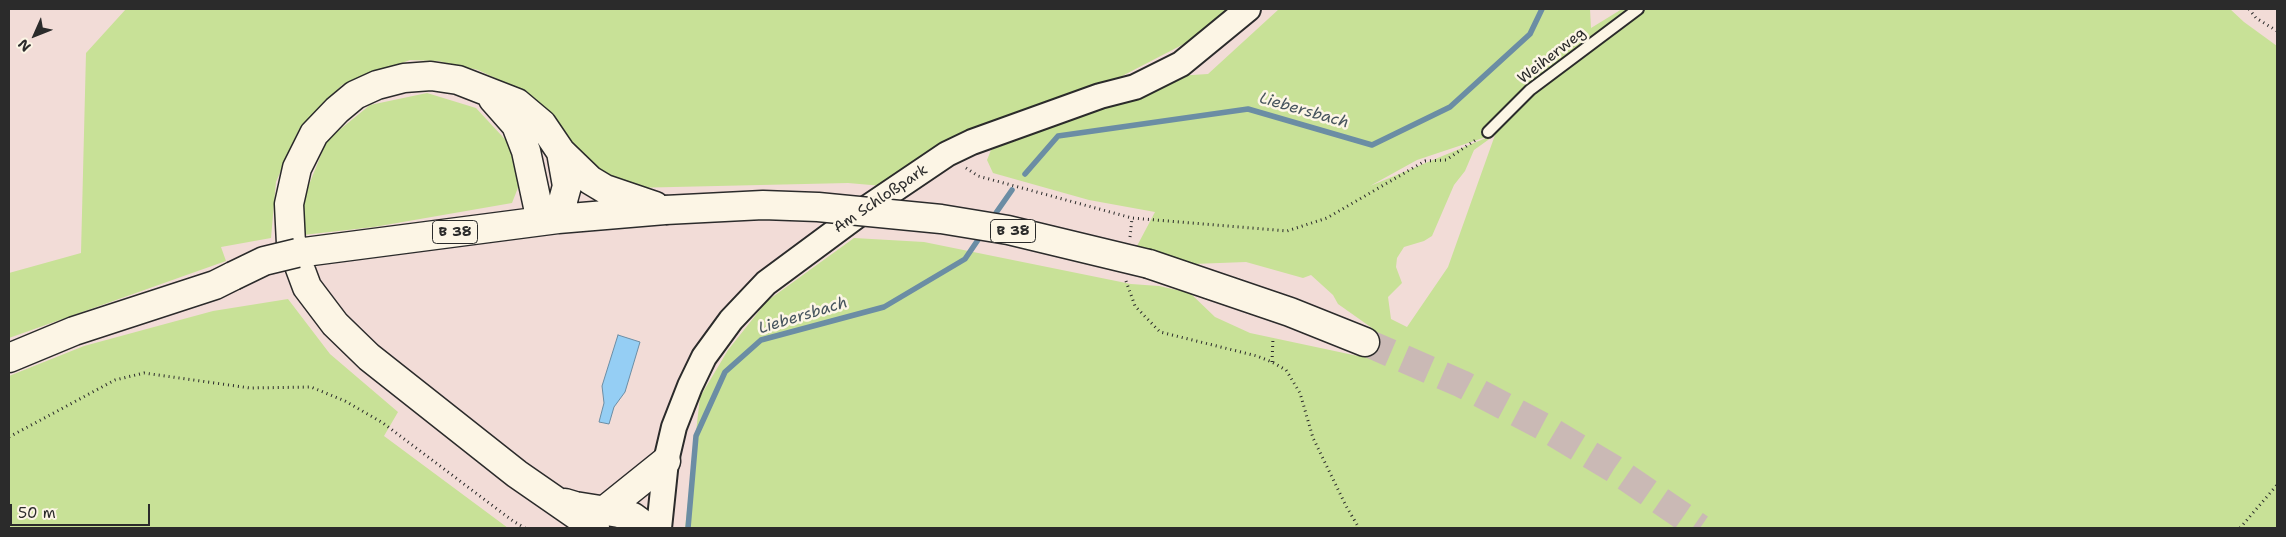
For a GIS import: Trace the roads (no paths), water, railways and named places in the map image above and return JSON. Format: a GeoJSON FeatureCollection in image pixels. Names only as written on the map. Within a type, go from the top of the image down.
{"type":"FeatureCollection","features":[{"type":"Feature","properties":{"kind":"main road"},"geometry":{"type":"LineString","coordinates":[[648,528],[632,518],[600,519],[575,506],[549,497],[369,357],[335,324],[307,287],[291,244],[289,204],[297,168],[314,134],[343,105],[355,95],[377,85],[404,78],[431,76],[458,80],[517,103],[542,124],[561,152],[590,180],[605,189],[666,210]]}},
{"type":"Feature","properties":{"kind":"main road"},"geometry":{"type":"LineString","coordinates":[[484,89],[516,126],[549,220]]}},
{"type":"Feature","properties":{"kind":"main road"},"geometry":{"type":"LineString","coordinates":[[549,220],[567,186],[561,152]]}},
{"type":"Feature","properties":{"kind":"main road","name":"B 38"},"geometry":{"type":"LineString","coordinates":[[9,358],[74,331],[215,285],[264,261],[297,253],[549,220],[763,204],[818,207],[941,219],[1008,230],[1290,312],[1366,342]]}},
{"type":"Feature","properties":{"kind":"main road"},"geometry":{"type":"LineString","coordinates":[[600,519],[666,461]]}},
{"type":"Feature","properties":{"kind":"street","name":"Am Schloßpark"},"geometry":{"type":"LineString","coordinates":[[659,528],[666,461],[674,427],[690,386],[704,357],[731,320],[766,283],[800,256],[947,154],[972,142],[1100,96],[1135,87],[1181,64],[1248,9]]}},
{"type":"Feature","properties":{"kind":"lane","name":"Weiherweg"},"geometry":{"type":"LineString","coordinates":[[1488,132],[1530,90],[1638,9]]}},
{"type":"Feature","properties":{"kind":"water"},"geometry":{"type":"Polygon","coordinates":[[[618,335],[640,342],[625,392],[614,407],[609,424],[599,422],[604,403],[602,386],[618,335]]]}},
{"type":"Feature","properties":{"kind":"waterway","name":"Liebersbach"},"geometry":{"type":"LineString","coordinates":[[1025,174],[1058,136],[1248,109],[1372,145],[1450,107],[1530,34],[1542,9]]}},
{"type":"Feature","properties":{"kind":"waterway","name":"Liebersbach"},"geometry":{"type":"LineString","coordinates":[[991,220],[1012,190]]}},
{"type":"Feature","properties":{"kind":"waterway","name":"Liebersbach"},"geometry":{"type":"LineString","coordinates":[[688,528],[696,436],[725,372],[761,340],[884,307],[965,259],[982,234]]}},
{"type":"Feature","properties":{"kind":"tunnel"},"geometry":{"type":"LineString","coordinates":[[1365,342],[1462,384],[1544,427],[1614,469],[1700,528]]}}]}
